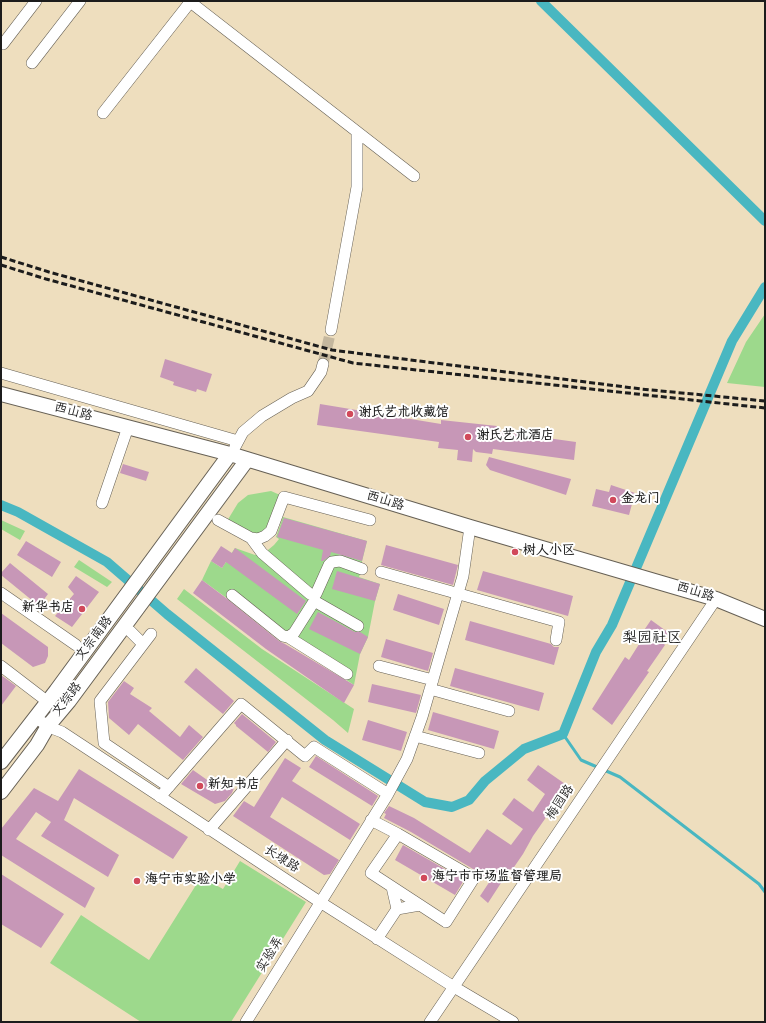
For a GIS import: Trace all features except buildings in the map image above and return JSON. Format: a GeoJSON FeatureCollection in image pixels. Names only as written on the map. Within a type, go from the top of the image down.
{"type":"FeatureCollection","features":[{"type":"Feature","properties":{"kind":"main road","name":"西山路"},"geometry":{"type":"LineString","coordinates":[[1,394],[230,454],[470,527],[716,599],[765,619]]}},
{"type":"Feature","properties":{"kind":"main road","name":"文宗南路"},"geometry":{"type":"LineString","coordinates":[[1,762],[36,718],[148,568],[230,454]]}},
{"type":"Feature","properties":{"kind":"main road","name":"文综路"},"geometry":{"type":"LineString","coordinates":[[1,792],[37,745],[48,726],[248,460]]}},
{"type":"Feature","properties":{"kind":"street"},"geometry":{"type":"LineString","coordinates":[[3,44],[36,1]]}},
{"type":"Feature","properties":{"kind":"street"},"geometry":{"type":"LineString","coordinates":[[32,63],[80,1]]}},
{"type":"Feature","properties":{"kind":"street"},"geometry":{"type":"LineString","coordinates":[[103,113],[190,1],[414,176]]}},
{"type":"Feature","properties":{"kind":"street"},"geometry":{"type":"LineString","coordinates":[[331,330],[357,187],[357,132]]}},
{"type":"Feature","properties":{"kind":"street"},"geometry":{"type":"LineString","coordinates":[[230,454],[243,432],[262,416],[292,398],[308,392],[321,372],[323,364]]}},
{"type":"Feature","properties":{"kind":"street"},"geometry":{"type":"LineString","coordinates":[[1,373],[238,441]]}},
{"type":"Feature","properties":{"kind":"street"},"geometry":{"type":"LineString","coordinates":[[102,503],[128,427]]}},
{"type":"Feature","properties":{"kind":"street"},"geometry":{"type":"LineString","coordinates":[[218,520],[251,538],[258,539],[271,531],[284,497],[370,520]]}},
{"type":"Feature","properties":{"kind":"street","name":"实验弄"},"geometry":{"type":"LineString","coordinates":[[246,1022],[388,794],[404,764],[432,684],[458,594],[463,576],[470,527]]}},
{"type":"Feature","properties":{"kind":"street"},"geometry":{"type":"LineString","coordinates":[[251,538],[262,553],[314,598],[358,626]]}},
{"type":"Feature","properties":{"kind":"street"},"geometry":{"type":"LineString","coordinates":[[288,637],[294,633],[314,598],[329,565],[332,562],[340,561],[362,569]]}},
{"type":"Feature","properties":{"kind":"street"},"geometry":{"type":"LineString","coordinates":[[381,572],[559,622],[556,640]]}},
{"type":"Feature","properties":{"kind":"street"},"geometry":{"type":"LineString","coordinates":[[1,592],[76,645]]}},
{"type":"Feature","properties":{"kind":"street"},"geometry":{"type":"LineString","coordinates":[[232,595],[283,636],[288,637],[347,674]]}},
{"type":"Feature","properties":{"kind":"street","name":"梅园路"},"geometry":{"type":"LineString","coordinates":[[430,1022],[716,599]]}},
{"type":"Feature","properties":{"kind":"street"},"geometry":{"type":"LineString","coordinates":[[130,631],[143,644]]}},
{"type":"Feature","properties":{"kind":"street"},"geometry":{"type":"LineString","coordinates":[[151,634],[100,701],[104,743],[169,787]]}},
{"type":"Feature","properties":{"kind":"street"},"geometry":{"type":"LineString","coordinates":[[1,666],[48,702]]}},
{"type":"Feature","properties":{"kind":"street"},"geometry":{"type":"LineString","coordinates":[[379,666],[509,711]]}},
{"type":"Feature","properties":{"kind":"street"},"geometry":{"type":"LineString","coordinates":[[160,797],[240,704],[287,740],[305,756],[314,747],[388,794]]}},
{"type":"Feature","properties":{"kind":"street","name":"长埭路"},"geometry":{"type":"LineString","coordinates":[[36,718],[48,726],[62,732],[209,830],[378,939],[513,1022]]}},
{"type":"Feature","properties":{"kind":"street"},"geometry":{"type":"LineString","coordinates":[[415,736],[479,754]]}},
{"type":"Feature","properties":{"kind":"street"},"geometry":{"type":"LineString","coordinates":[[209,830],[287,740]]}},
{"type":"Feature","properties":{"kind":"street"},"geometry":{"type":"LineString","coordinates":[[371,820],[398,834],[474,878],[446,922],[371,873],[398,834]]}},
{"type":"Feature","properties":{"kind":"street"},"geometry":{"type":"LineString","coordinates":[[378,939],[397,909],[392,887]]}},
{"type":"Feature","properties":{"kind":"street"},"geometry":{"type":"LineString","coordinates":[[397,909],[420,905]]}},
{"type":"Feature","properties":{"kind":"green space"},"geometry":{"type":"Polygon","coordinates":[[[765,314],[765,387],[727,383],[746,342],[765,314]]]}},
{"type":"Feature","properties":{"kind":"green space"},"geometry":{"type":"Polygon","coordinates":[[[271,491],[280,495],[271,526],[262,534],[254,534],[227,521],[238,503],[248,495],[271,491]]]}},
{"type":"Feature","properties":{"kind":"green space"},"geometry":{"type":"Polygon","coordinates":[[[283,517],[367,541],[359,577],[380,584],[368,637],[360,654],[354,685],[273,632],[202,580],[211,561],[222,568],[235,548],[255,555],[268,550],[279,539],[276,537],[283,517]]]}},
{"type":"Feature","properties":{"kind":"green space"},"geometry":{"type":"Polygon","coordinates":[[[1,520],[25,531],[20,540],[1,529],[1,520]]]}},
{"type":"Feature","properties":{"kind":"green space"},"geometry":{"type":"Polygon","coordinates":[[[79,560],[112,582],[107,587],[74,567],[79,560]]]}},
{"type":"Feature","properties":{"kind":"green space"},"geometry":{"type":"Polygon","coordinates":[[[184,589],[262,649],[354,709],[348,733],[177,599],[184,589]]]}},
{"type":"Feature","properties":{"kind":"green space"},"geometry":{"type":"Polygon","coordinates":[[[240,861],[306,902],[231,1022],[141,1022],[50,963],[81,915],[149,960],[201,877],[223,889],[240,861]]]}},
{"type":"Feature","properties":{"kind":"waterway"},"geometry":{"type":"LineString","coordinates":[[541,1],[765,221]]}},
{"type":"Feature","properties":{"kind":"waterway"},"geometry":{"type":"LineString","coordinates":[[1,505],[18,512],[107,562],[167,614],[325,740],[425,802],[452,807],[469,800],[485,781],[524,749],[563,734],[596,652],[612,625],[732,341],[765,287]]}},
{"type":"Feature","properties":{"kind":"waterway"},"geometry":{"type":"LineString","coordinates":[[563,734],[581,760],[620,777],[759,884],[765,892]]}},
{"type":"Feature","properties":{"kind":"tunnel"},"geometry":{"type":"LineString","coordinates":[[323,364],[331,330]]}},
{"type":"Feature","properties":{"kind":"railway"},"geometry":{"type":"LineString","coordinates":[[1,257],[49,272],[332,350],[641,389],[765,401]]}},
{"type":"Feature","properties":{"kind":"railway"},"geometry":{"type":"LineString","coordinates":[[1,265],[46,279],[353,363],[765,408]]}},
{"type":"Feature","properties":{"kind":"place","name":"谢氏艺术收藏馆"},"geometry":{"type":"Point","coordinates":[350,414]}},
{"type":"Feature","properties":{"kind":"place","name":"谢氏艺术酒店"},"geometry":{"type":"Point","coordinates":[468,437]}},
{"type":"Feature","properties":{"kind":"place","name":"金龙门"},"geometry":{"type":"Point","coordinates":[613,500]}},
{"type":"Feature","properties":{"kind":"place","name":"树人小区"},"geometry":{"type":"Point","coordinates":[515,552]}},
{"type":"Feature","properties":{"kind":"place","name":"新华书店"},"geometry":{"type":"Point","coordinates":[82,609]}},
{"type":"Feature","properties":{"kind":"place","name":"新知书店"},"geometry":{"type":"Point","coordinates":[200,786]}},
{"type":"Feature","properties":{"kind":"place","name":"海宁市市场监督管理局"},"geometry":{"type":"Point","coordinates":[424,878]}},
{"type":"Feature","properties":{"kind":"place","name":"海宁市实验小学"},"geometry":{"type":"Point","coordinates":[137,881]}},
{"type":"Feature","properties":{"kind":"district","name":"梨园社区"},"geometry":{"type":"Point","coordinates":[652,639]}}]}
